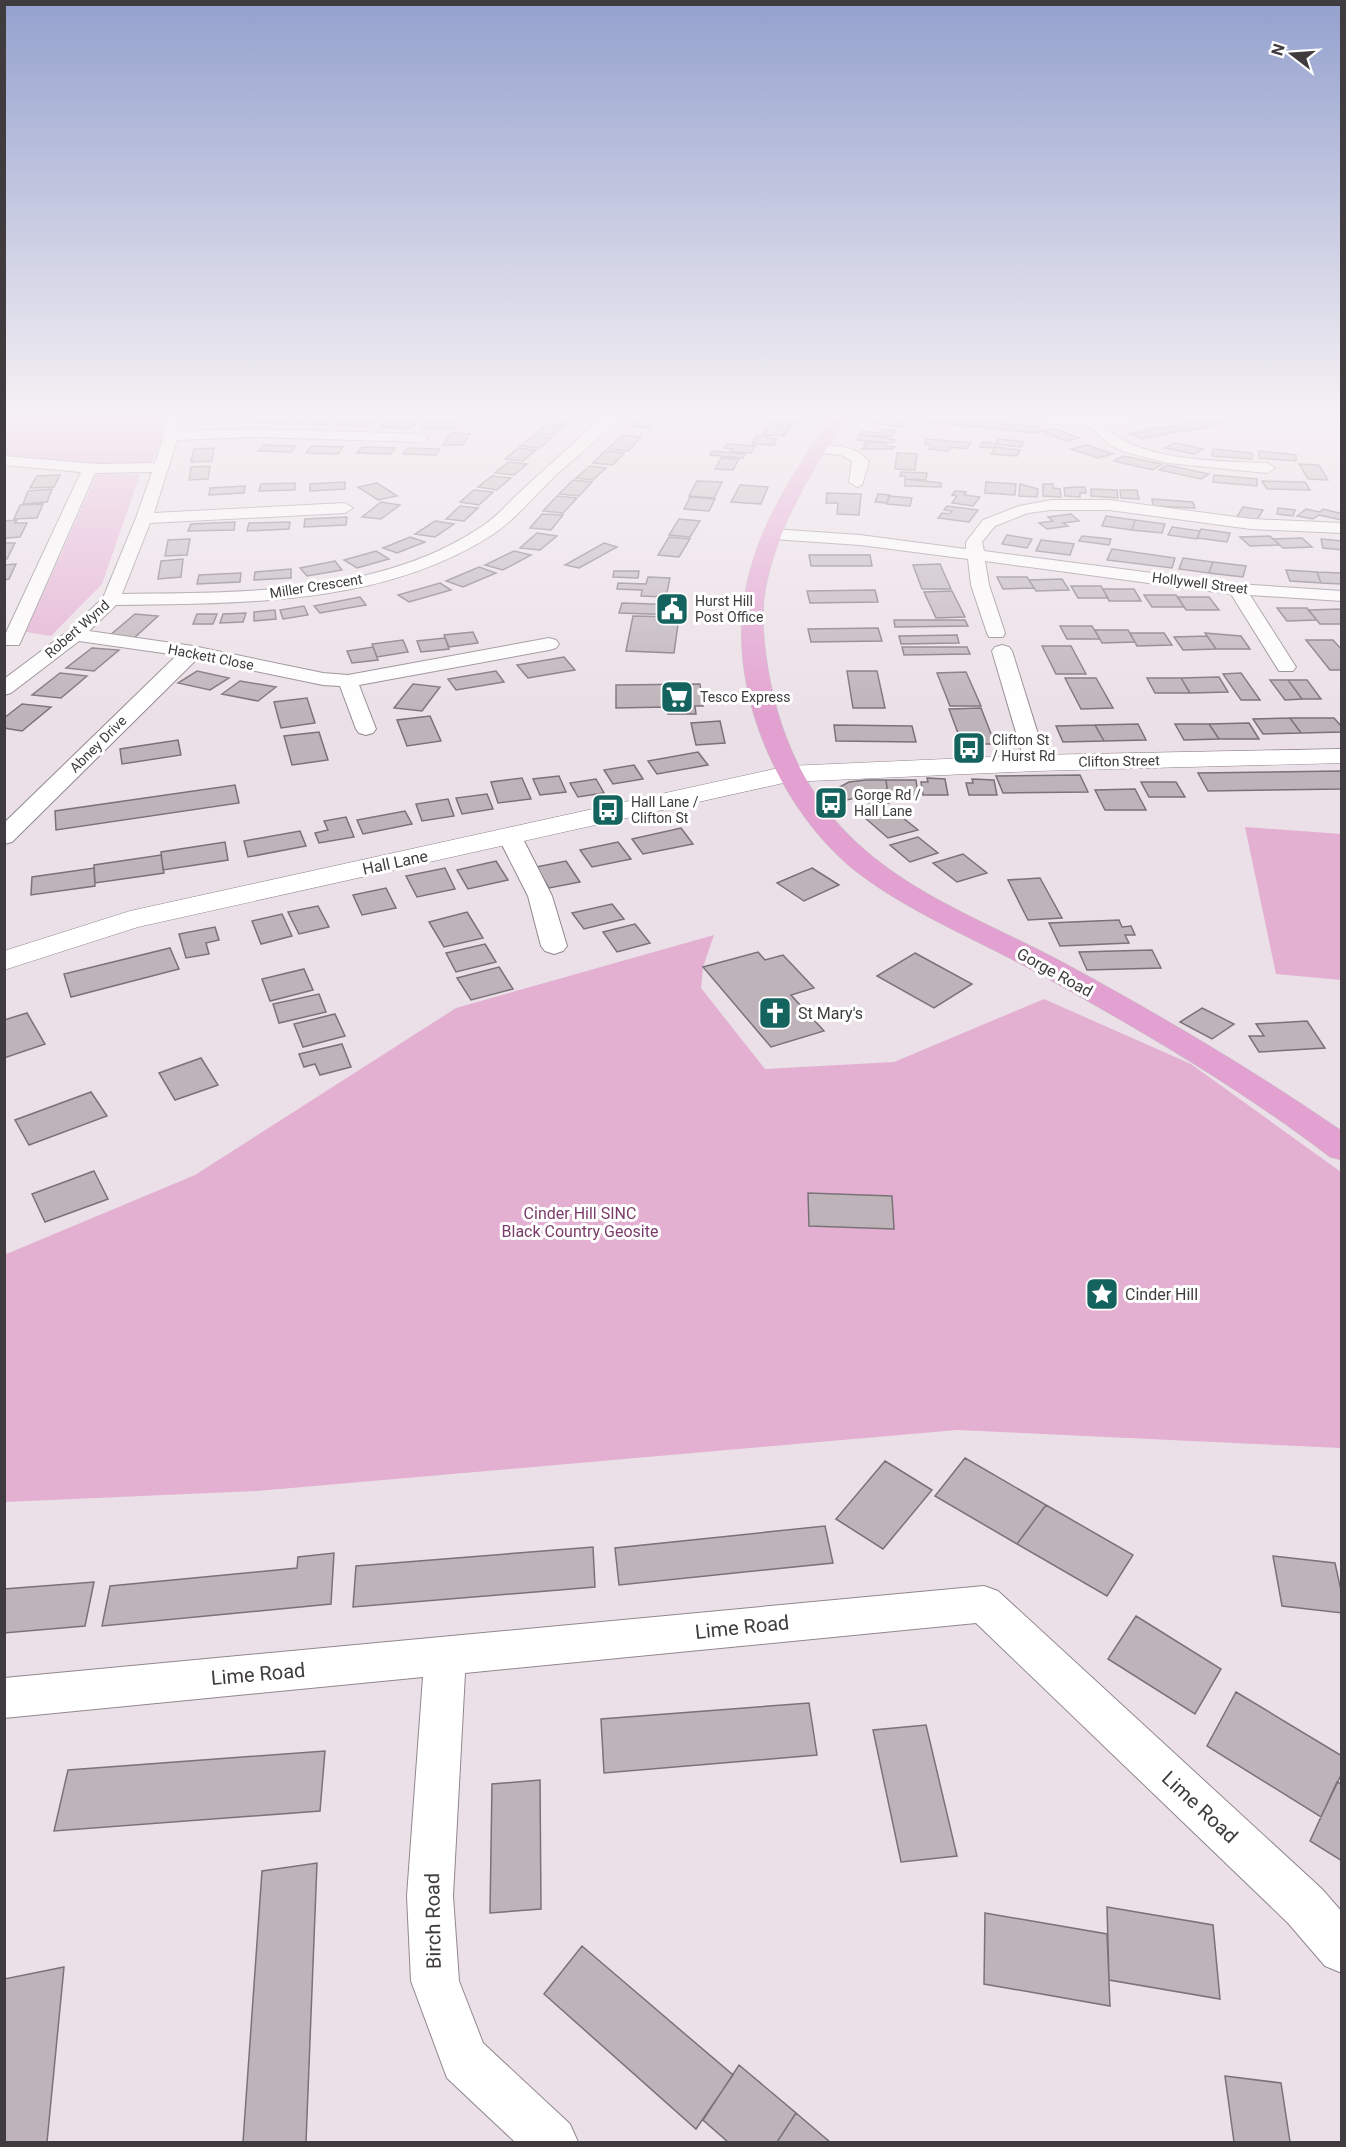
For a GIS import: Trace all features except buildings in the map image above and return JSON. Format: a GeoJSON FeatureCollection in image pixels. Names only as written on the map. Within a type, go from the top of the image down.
{"type":"FeatureCollection","features":[{"type":"Feature","properties":{"kind":"main road","name":"Gorge Road"},"geometry":{"type":"LineString","coordinates":[[781,517],[772,534],[759,577],[753,609],[756,671],[773,736],[788,774],[831,830],[866,865],[924,904],[1029,956],[1195,1051],[1341,1149]]}},
{"type":"Feature","properties":{"kind":"street"},"geometry":{"type":"LineString","coordinates":[[56,649],[8,641],[67,517]]}},
{"type":"Feature","properties":{"kind":"street"},"geometry":{"type":"LineString","coordinates":[[144,518],[165,517]]}},
{"type":"Feature","properties":{"kind":"street","name":"Miller Crescent"},"geometry":{"type":"LineString","coordinates":[[111,600],[276,594],[347,583],[417,565],[445,555],[489,530],[503,517]]}},
{"type":"Feature","properties":{"kind":"street"},"geometry":{"type":"LineString","coordinates":[[1004,517],[989,523],[974,542],[980,585],[1036,763]]}},
{"type":"Feature","properties":{"kind":"street"},"geometry":{"type":"LineString","coordinates":[[1200,517],[1251,524],[1341,528]]}},
{"type":"Feature","properties":{"kind":"street","name":"Robert Wynd"},"geometry":{"type":"LineString","coordinates":[[4,689],[75,635],[111,600],[144,518]]}},
{"type":"Feature","properties":{"kind":"street","name":"Hollywell Street"},"geometry":{"type":"LineString","coordinates":[[772,534],[860,540],[1237,589],[1341,596]]}},
{"type":"Feature","properties":{"kind":"street"},"geometry":{"type":"LineString","coordinates":[[1237,589],[1286,667]]}},
{"type":"Feature","properties":{"kind":"street","name":"Hackett Close"},"geometry":{"type":"LineString","coordinates":[[75,635],[193,652],[322,680],[348,681],[549,644]]}},
{"type":"Feature","properties":{"kind":"street","name":"Abney Drive"},"geometry":{"type":"LineString","coordinates":[[4,837],[176,666],[193,652]]}},
{"type":"Feature","properties":{"kind":"street"},"geometry":{"type":"LineString","coordinates":[[348,681],[366,729]]}},
{"type":"Feature","properties":{"kind":"street","name":"Clifton Street"},"geometry":{"type":"LineString","coordinates":[[788,774],[1036,763],[1341,756]]}},
{"type":"Feature","properties":{"kind":"street","name":"Hall Lane"},"geometry":{"type":"LineString","coordinates":[[4,961],[130,920],[788,774]]}},
{"type":"Feature","properties":{"kind":"street"},"geometry":{"type":"LineString","coordinates":[[510,837],[527,866],[540,896],[554,946]]}},
{"type":"Feature","properties":{"kind":"street","name":"Lime Road"},"geometry":{"type":"LineString","coordinates":[[4,1698],[984,1604],[1305,1906],[1341,1949]]}},
{"type":"Feature","properties":{"kind":"street","name":"Birch Road"},"geometry":{"type":"LineString","coordinates":[[445,1656],[430,1896],[435,1982],[465,2060],[552,2142]]}},
{"type":"Feature","properties":{"kind":"green space"},"geometry":{"type":"Polygon","coordinates":[[[78,517],[125,517],[102,584],[51,636],[26,632],[78,517]]]}},
{"type":"Feature","properties":{"kind":"green space"},"geometry":{"type":"Polygon","coordinates":[[[1245,827],[1341,834],[1341,980],[1276,974],[1245,827]]]}},
{"type":"Feature","properties":{"kind":"green space","name":"Cinder Hill SINC Black Country Geosite"},"geometry":{"type":"Polygon","coordinates":[[[714,935],[703,967],[701,988],[765,1069],[894,1062],[1044,999],[1191,1064],[1341,1172],[1341,1448],[957,1430],[257,1491],[5,1502],[4,1255],[195,1175],[456,1008],[714,935]]]}},
{"type":"Feature","properties":{"kind":"place","name":"Hurst Hill Post Office"},"geometry":{"type":"Point","coordinates":[672,609]}},
{"type":"Feature","properties":{"kind":"place","name":"Tesco Express"},"geometry":{"type":"Point","coordinates":[677,697]}},
{"type":"Feature","properties":{"kind":"place","name":"Clifton St / Hurst Rd"},"geometry":{"type":"Point","coordinates":[969,748]}},
{"type":"Feature","properties":{"kind":"place","name":"Gorge Rd / Hall Lane"},"geometry":{"type":"Point","coordinates":[831,803]}},
{"type":"Feature","properties":{"kind":"place","name":"Hall Lane / Clifton St"},"geometry":{"type":"Point","coordinates":[608,810]}},
{"type":"Feature","properties":{"kind":"place","name":"St Mary's"},"geometry":{"type":"Point","coordinates":[775,1013]}},
{"type":"Feature","properties":{"kind":"place","name":"Cinder Hill"},"geometry":{"type":"Point","coordinates":[1102,1294]}}]}
